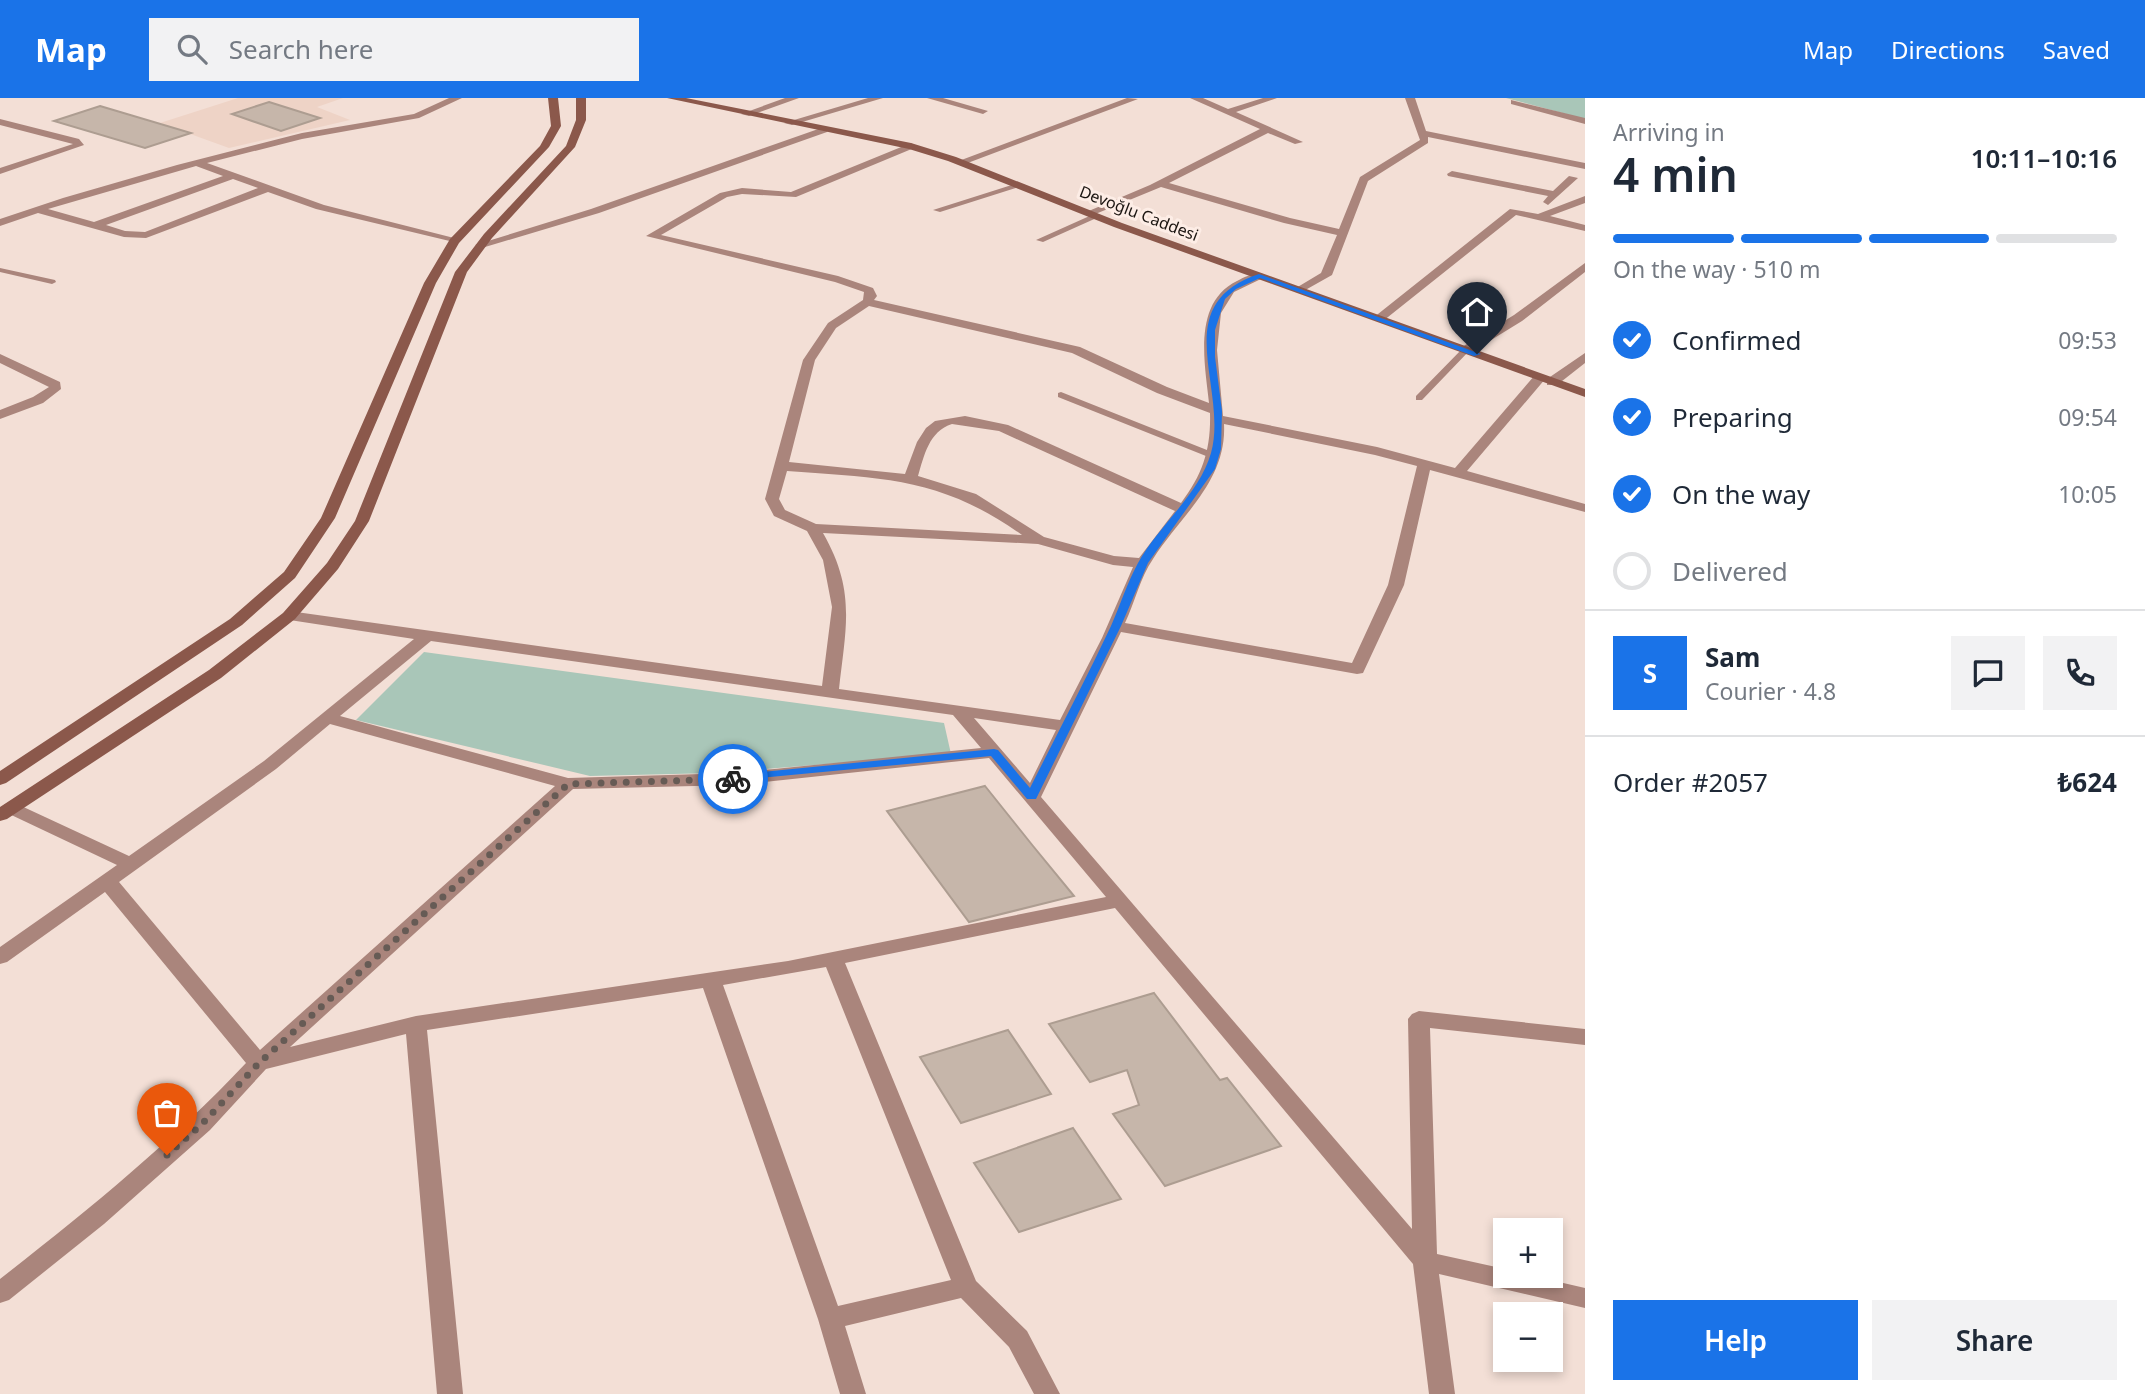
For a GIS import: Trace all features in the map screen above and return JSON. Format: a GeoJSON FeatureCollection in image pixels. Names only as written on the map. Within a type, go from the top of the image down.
{"type":"FeatureCollection","features":[{"type":"Feature","properties":{"kind":"street"},"geometry":{"type":"LineString","coordinates":[[0,223],[197,163],[302,136],[416,116],[457,98]]}},
{"type":"Feature","properties":{"kind":"street"},"geometry":{"type":"LineString","coordinates":[[0,779],[236,622],[290,575],[328,518],[430,283],[454,241],[544,146],[556,126],[553,98]]}},
{"type":"Feature","properties":{"kind":"street"},"geometry":{"type":"LineString","coordinates":[[5,811],[215,674],[289,616],[333,566],[362,521],[461,272],[481,245],[570,147],[581,120],[581,98]]}},
{"type":"Feature","properties":{"kind":"street","name":"Devoğlu Caddesi"},"geometry":{"type":"LineString","coordinates":[[675,98],[911,146],[961,162],[1259,276],[1585,393]]}},
{"type":"Feature","properties":{"kind":"street"},"geometry":{"type":"LineString","coordinates":[[746,114],[794,98]]}},
{"type":"Feature","properties":{"kind":"street"},"geometry":{"type":"LineString","coordinates":[[789,123],[878,98]]}},
{"type":"Feature","properties":{"kind":"street"},"geometry":{"type":"LineString","coordinates":[[932,98],[983,111]]}},
{"type":"Feature","properties":{"kind":"street"},"geometry":{"type":"LineString","coordinates":[[1195,98],[1298,142]]}},
{"type":"Feature","properties":{"kind":"street"},"geometry":{"type":"LineString","coordinates":[[1227,112],[1272,98]]}},
{"type":"Feature","properties":{"kind":"street"},"geometry":{"type":"LineString","coordinates":[[1300,290],[1326,275],[1364,179],[1425,141],[1410,98]]}},
{"type":"Feature","properties":{"kind":"street"},"geometry":{"type":"LineString","coordinates":[[961,162],[1133,99]]}},
{"type":"Feature","properties":{"kind":"street"},"geometry":{"type":"LineString","coordinates":[[1514,102],[1585,121]]}},
{"type":"Feature","properties":{"kind":"street"},"geometry":{"type":"LineString","coordinates":[[0,122],[76,141],[79,145],[0,170]]}},
{"type":"Feature","properties":{"kind":"street"},"geometry":{"type":"LineString","coordinates":[[481,245],[595,211],[824,130]]}},
{"type":"Feature","properties":{"kind":"street"},"geometry":{"type":"LineString","coordinates":[[1093,214],[1268,130]]}},
{"type":"Feature","properties":{"kind":"street"},"geometry":{"type":"LineString","coordinates":[[1423,133],[1583,164]]}},
{"type":"Feature","properties":{"kind":"street"},"geometry":{"type":"LineString","coordinates":[[911,146],[792,195],[774,196],[742,191],[724,195],[651,236],[857,284],[869,290],[871,296],[867,302],[832,326],[809,360],[772,499],[779,513],[813,528],[1039,540],[1114,561],[1143,563]]}},
{"type":"Feature","properties":{"kind":"street"},"geometry":{"type":"LineString","coordinates":[[197,163],[320,207],[454,241]]}},
{"type":"Feature","properties":{"kind":"street"},"geometry":{"type":"LineString","coordinates":[[1452,174],[1556,195]]}},
{"type":"Feature","properties":{"kind":"street"},"geometry":{"type":"LineString","coordinates":[[94,226],[235,175]]}},
{"type":"Feature","properties":{"kind":"street"},"geometry":{"type":"LineString","coordinates":[[1533,216],[1573,178]]}},
{"type":"Feature","properties":{"kind":"street"},"geometry":{"type":"LineString","coordinates":[[1160,184],[1288,221],[1344,233]]}},
{"type":"Feature","properties":{"kind":"street"},"geometry":{"type":"LineString","coordinates":[[38,210],[124,234],[146,235],[268,188]]}},
{"type":"Feature","properties":{"kind":"street"},"geometry":{"type":"LineString","coordinates":[[1533,216],[1585,199]]}},
{"type":"Feature","properties":{"kind":"street"},"geometry":{"type":"LineString","coordinates":[[1379,318],[1514,211],[1585,228]]}},
{"type":"Feature","properties":{"kind":"street"},"geometry":{"type":"LineString","coordinates":[[1466,350],[1518,318],[1585,266]]}},
{"type":"Feature","properties":{"kind":"street"},"geometry":{"type":"LineString","coordinates":[[1032,797],[1116,626],[1143,563],[1210,469],[1214,456],[1217,415],[1210,357],[1211,330],[1222,298],[1233,288],[1259,276]]}},
{"type":"Feature","properties":{"kind":"street"},"geometry":{"type":"LineString","coordinates":[[867,302],[1076,350],[1217,415],[1424,463],[1585,508]]}},
{"type":"Feature","properties":{"kind":"street"},"geometry":{"type":"LineString","coordinates":[[1459,472],[1546,380],[1585,357]]}},
{"type":"Feature","properties":{"kind":"street"},"geometry":{"type":"LineString","coordinates":[[0,358],[55,384],[55,389],[38,400],[0,415]]}},
{"type":"Feature","properties":{"kind":"street"},"geometry":{"type":"LineString","coordinates":[[910,479],[920,444],[937,424],[953,419],[975,421],[1003,428],[1182,509]]}},
{"type":"Feature","properties":{"kind":"street"},"geometry":{"type":"LineString","coordinates":[[1116,626],[1357,669],[1396,585],[1424,463]]}},
{"type":"Feature","properties":{"kind":"street"},"geometry":{"type":"LineString","coordinates":[[781,466],[910,479],[961,493],[1002,514],[1039,540]]}},
{"type":"Feature","properties":{"kind":"street"},"geometry":{"type":"LineString","coordinates":[[813,528],[831,560],[840,607],[830,692]]}},
{"type":"Feature","properties":{"kind":"street"},"geometry":{"type":"LineString","coordinates":[[289,616],[1066,726]]}},
{"type":"Feature","properties":{"kind":"street"},"geometry":{"type":"LineString","coordinates":[[0,957],[133,865],[270,765],[427,636]]}},
{"type":"Feature","properties":{"kind":"street"},"geometry":{"type":"LineString","coordinates":[[958,710],[1425,1261],[1585,1298]]}},
{"type":"Feature","properties":{"kind":"street"},"geometry":{"type":"LineString","coordinates":[[328,718],[568,784],[735,779],[994,752]]}},
{"type":"Feature","properties":{"kind":"street"},"geometry":{"type":"LineString","coordinates":[[0,1293],[96,1217],[202,1124],[259,1063],[568,784]]}},
{"type":"Feature","properties":{"kind":"street"},"geometry":{"type":"LineString","coordinates":[[5,811],[133,865]]}},
{"type":"Feature","properties":{"kind":"street"},"geometry":{"type":"LineString","coordinates":[[108,882],[259,1063]]}},
{"type":"Feature","properties":{"kind":"street"},"geometry":{"type":"LineString","coordinates":[[259,1063],[416,1024],[832,959],[1119,901]]}},
{"type":"Feature","properties":{"kind":"street"},"geometry":{"type":"LineString","coordinates":[[832,959],[966,1287],[1018,1339],[1047,1394]]}},
{"type":"Feature","properties":{"kind":"street"},"geometry":{"type":"LineString","coordinates":[[711,979],[831,1319],[853,1394]]}},
{"type":"Feature","properties":{"kind":"street"},"geometry":{"type":"LineString","coordinates":[[1442,1394],[1425,1261],[1419,1019],[1585,1037]]}},
{"type":"Feature","properties":{"kind":"street"},"geometry":{"type":"LineString","coordinates":[[416,1024],[450,1394]]}},
{"type":"Feature","properties":{"kind":"street"},"geometry":{"type":"LineString","coordinates":[[831,1319],[966,1287]]}},
{"type":"Feature","properties":{"kind":"lane"},"geometry":{"type":"LineString","coordinates":[[937,210],[1021,185]]}},
{"type":"Feature","properties":{"kind":"lane"},"geometry":{"type":"LineString","coordinates":[[1040,240],[1093,214]]}},
{"type":"Feature","properties":{"kind":"lane"},"geometry":{"type":"LineString","coordinates":[[0,270],[52,282]]}},
{"type":"Feature","properties":{"kind":"lane"},"geometry":{"type":"LineString","coordinates":[[1419,398],[1466,350]]}},
{"type":"Feature","properties":{"kind":"lane"},"geometry":{"type":"LineString","coordinates":[[1061,395],[1214,456]]}},
{"type":"Feature","properties":{"kind":"shaded area"},"geometry":{"type":"Polygon","coordinates":[[[238,98],[343,98],[317,107],[350,120],[229,148],[160,123],[238,98]]]}},
{"type":"Feature","properties":{"kind":"green space"},"geometry":{"type":"Polygon","coordinates":[[[1506,98],[1585,98],[1585,119],[1506,98]]]}},
{"type":"Feature","properties":{"kind":"green space"},"geometry":{"type":"Polygon","coordinates":[[[424,652],[944,723],[951,754],[715,773],[590,776],[356,720],[424,652]]]}},
{"type":"Feature","properties":{"kind":"building"},"geometry":{"type":"Polygon","coordinates":[[[269,102],[320,118],[281,131],[232,114],[269,102]]]}},
{"type":"Feature","properties":{"kind":"building"},"geometry":{"type":"Polygon","coordinates":[[[100,106],[191,133],[145,148],[54,121],[100,106]]]}},
{"type":"Feature","properties":{"kind":"building"},"geometry":{"type":"Polygon","coordinates":[[[985,786],[1074,896],[969,922],[887,811],[985,786]]]}},
{"type":"Feature","properties":{"kind":"building"},"geometry":{"type":"Polygon","coordinates":[[[1154,993],[1220,1080],[1227,1078],[1281,1146],[1165,1186],[1113,1114],[1139,1105],[1127,1070],[1090,1082],[1049,1024],[1154,993]]]}},
{"type":"Feature","properties":{"kind":"building"},"geometry":{"type":"Polygon","coordinates":[[[1008,1030],[1051,1094],[961,1123],[920,1057],[1008,1030]]]}},
{"type":"Feature","properties":{"kind":"building"},"geometry":{"type":"Polygon","coordinates":[[[1073,1128],[1121,1199],[1019,1232],[974,1163],[1073,1128]]]}},
{"type":"Feature","properties":{"kind":"way so far"},"geometry":{"type":"LineString","coordinates":[[167,1155],[202,1124],[259,1063],[568,784],[733,779]]}},
{"type":"Feature","properties":{"kind":"route"},"geometry":{"type":"LineString","coordinates":[[733,779],[994,752],[1032,797],[1116,626],[1143,563],[1210,469],[1216,449],[1218,411],[1210,357],[1211,330],[1222,298],[1233,288],[1259,276],[1477,354]]}}]}
